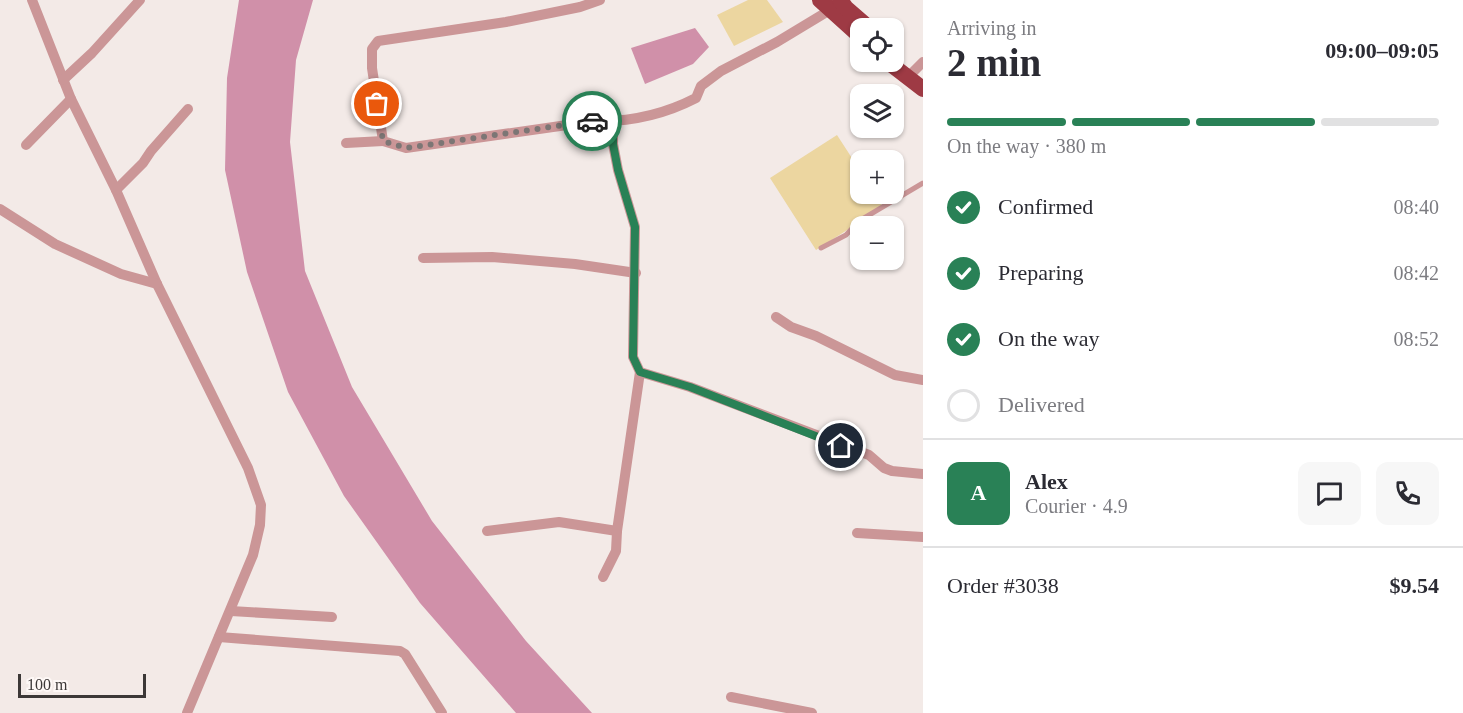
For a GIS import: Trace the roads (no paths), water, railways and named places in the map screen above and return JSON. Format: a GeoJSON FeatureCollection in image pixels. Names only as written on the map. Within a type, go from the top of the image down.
{"type":"FeatureCollection","features":[{"type":"Feature","properties":{"kind":"highway"},"geometry":{"type":"LineString","coordinates":[[830,3],[846,8],[858,18]]}},
{"type":"Feature","properties":{"kind":"highway"},"geometry":{"type":"LineString","coordinates":[[830,3],[850,25]]}},
{"type":"Feature","properties":{"kind":"highway"},"geometry":{"type":"LineString","coordinates":[[904,60],[917,71],[923,89]]}},
{"type":"Feature","properties":{"kind":"street"},"geometry":{"type":"LineString","coordinates":[[32,0],[71,99],[116,190],[157,284],[248,468],[261,505],[260,525],[253,555],[187,713]]}},
{"type":"Feature","properties":{"kind":"street"},"geometry":{"type":"LineString","coordinates":[[63,80],[92,53],[140,0]]}},
{"type":"Feature","properties":{"kind":"street"},"geometry":{"type":"LineString","coordinates":[[383,141],[372,68],[372,49],[378,41],[506,22],[580,7],[600,0]]}},
{"type":"Feature","properties":{"kind":"street"},"geometry":{"type":"LineString","coordinates":[[346,143],[383,141],[406,148],[595,121],[613,122],[659,112],[696,98],[701,86],[721,71],[777,42],[830,3]]}},
{"type":"Feature","properties":{"kind":"street"},"geometry":{"type":"LineString","coordinates":[[26,145],[71,99]]}},
{"type":"Feature","properties":{"kind":"street"},"geometry":{"type":"LineString","coordinates":[[116,190],[143,163],[188,109]]}},
{"type":"Feature","properties":{"kind":"street"},"geometry":{"type":"LineString","coordinates":[[603,577],[616,551],[640,372],[633,357],[635,227],[618,170],[613,144],[613,122]]}},
{"type":"Feature","properties":{"kind":"street"},"geometry":{"type":"LineString","coordinates":[[0,209],[55,244],[121,274],[157,284]]}},
{"type":"Feature","properties":{"kind":"street"},"geometry":{"type":"LineString","coordinates":[[423,258],[492,257],[575,264],[636,273]]}},
{"type":"Feature","properties":{"kind":"street"},"geometry":{"type":"LineString","coordinates":[[776,317],[791,327],[816,336],[895,375],[923,380]]}},
{"type":"Feature","properties":{"kind":"street"},"geometry":{"type":"LineString","coordinates":[[640,372],[690,387],[869,455],[884,468],[892,471],[923,474]]}},
{"type":"Feature","properties":{"kind":"street"},"geometry":{"type":"LineString","coordinates":[[487,531],[559,522],[617,531]]}},
{"type":"Feature","properties":{"kind":"street"},"geometry":{"type":"LineString","coordinates":[[857,533],[923,537]]}},
{"type":"Feature","properties":{"kind":"street"},"geometry":{"type":"LineString","coordinates":[[231,611],[332,617]]}},
{"type":"Feature","properties":{"kind":"street"},"geometry":{"type":"LineString","coordinates":[[219,637],[400,651],[405,654],[442,713]]}},
{"type":"Feature","properties":{"kind":"street"},"geometry":{"type":"LineString","coordinates":[[731,697],[812,713]]}},
{"type":"Feature","properties":{"kind":"lane"},"geometry":{"type":"LineString","coordinates":[[904,194],[923,183]]}},
{"type":"Feature","properties":{"kind":"lane"},"geometry":{"type":"LineString","coordinates":[[821,248],[846,235],[860,221],[887,204]]}}]}
